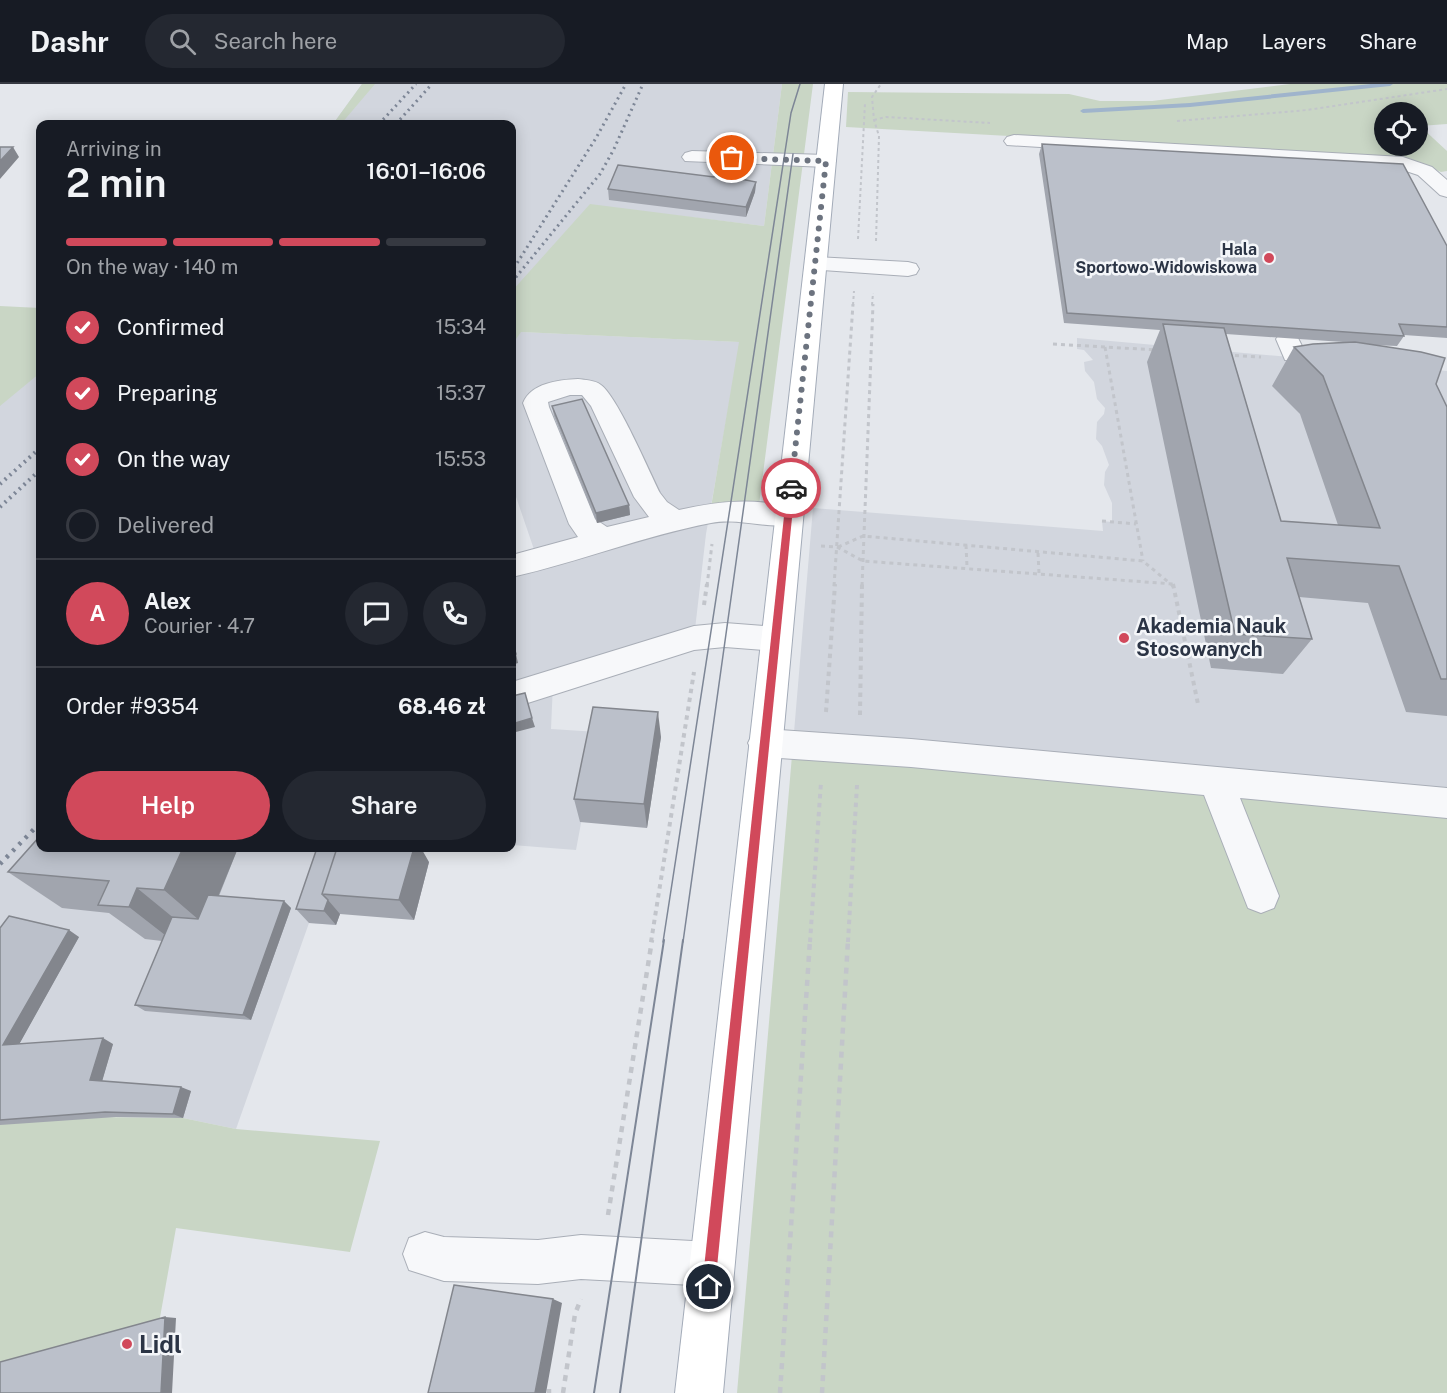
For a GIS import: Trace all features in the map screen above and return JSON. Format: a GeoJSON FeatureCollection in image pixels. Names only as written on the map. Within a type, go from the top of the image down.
{"type":"FeatureCollection","features":[{"type":"Feature","properties":{"kind":"main road"},"geometry":{"type":"LineString","coordinates":[[699,1393],[834,84]]}},
{"type":"Feature","properties":{"kind":"lane"},"geometry":{"type":"LineString","coordinates":[[1014,141],[1403,163],[1425,171],[1447,191]]}},
{"type":"Feature","properties":{"kind":"lane"},"geometry":{"type":"LineString","coordinates":[[692,157],[826,161]]}},
{"type":"Feature","properties":{"kind":"lane"},"geometry":{"type":"LineString","coordinates":[[816,264],[908,269]]}},
{"type":"Feature","properties":{"kind":"lane"},"geometry":{"type":"LineString","coordinates":[[1288,339],[1294,355],[1351,358]]}},
{"type":"Feature","properties":{"kind":"lane"},"geometry":{"type":"LineString","coordinates":[[618,536],[598,536],[583,524],[537,411],[536,402],[544,394],[578,387],[588,388],[595,393],[603,404],[648,497],[657,509],[674,521]]}},
{"type":"Feature","properties":{"kind":"lane"},"geometry":{"type":"LineString","coordinates":[[516,565],[674,521],[729,510],[788,516]]}},
{"type":"Feature","properties":{"kind":"lane"},"geometry":{"type":"LineString","coordinates":[[516,694],[699,638],[725,635],[776,639]]}},
{"type":"Feature","properties":{"kind":"lane"},"geometry":{"type":"LineString","coordinates":[[765,743],[860,749],[1447,803]]}},
{"type":"Feature","properties":{"kind":"lane"},"geometry":{"type":"LineString","coordinates":[[1216,782],[1261,896]]}},
{"type":"Feature","properties":{"kind":"lane"},"geometry":{"type":"LineString","coordinates":[[425,1254],[444,1259],[538,1262],[581,1257],[711,1264]]}},
{"type":"Feature","properties":{"kind":"path"},"geometry":{"type":"LineString","coordinates":[[876,244],[879,136],[874,120],[872,97],[881,84]]}},
{"type":"Feature","properties":{"kind":"path"},"geometry":{"type":"LineString","coordinates":[[1168,121],[1307,110],[1447,89]]}},
{"type":"Feature","properties":{"kind":"path"},"geometry":{"type":"LineString","coordinates":[[874,111],[886,117]]}},
{"type":"Feature","properties":{"kind":"path"},"geometry":{"type":"LineString","coordinates":[[874,120],[886,117],[995,123]]}},
{"type":"Feature","properties":{"kind":"path"},"geometry":{"type":"LineString","coordinates":[[780,1393],[865,123]]}},
{"type":"Feature","properties":{"kind":"path"},"geometry":{"type":"LineString","coordinates":[[822,1393],[860,749],[863,536],[873,287]]}},
{"type":"Feature","properties":{"kind":"path"},"geometry":{"type":"LineString","coordinates":[[1053,344],[1164,351]]}},
{"type":"Feature","properties":{"kind":"path"},"geometry":{"type":"LineString","coordinates":[[1105,347],[1143,561]]}},
{"type":"Feature","properties":{"kind":"path"},"geometry":{"type":"LineString","coordinates":[[1223,355],[1270,358]]}},
{"type":"Feature","properties":{"kind":"path"},"geometry":{"type":"LineString","coordinates":[[1102,522],[1136,524]]}},
{"type":"Feature","properties":{"kind":"path"},"geometry":{"type":"LineString","coordinates":[[837,547],[863,536],[1143,561],[1173,584],[1198,704]]}},
{"type":"Feature","properties":{"kind":"path"},"geometry":{"type":"LineString","coordinates":[[563,1393],[575,1314],[606,1232],[712,543]]}},
{"type":"Feature","properties":{"kind":"path"},"geometry":{"type":"LineString","coordinates":[[966,545],[967,567]]}},
{"type":"Feature","properties":{"kind":"path"},"geometry":{"type":"LineString","coordinates":[[837,547],[863,561],[1173,584]]}},
{"type":"Feature","properties":{"kind":"path"},"geometry":{"type":"LineString","coordinates":[[1038,553],[1039,573]]}},
{"type":"Feature","properties":{"kind":"shaded area"},"geometry":{"type":"Polygon","coordinates":[[[362,84],[782,84],[764,226],[656,213],[522,332],[740,342],[706,534],[694,638],[553,683],[551,729],[598,732],[576,850],[516,845],[516,577],[541,570],[516,497],[516,120],[336,120],[362,84]]]}},
{"type":"Feature","properties":{"kind":"shaded area"},"geometry":{"type":"Polygon","coordinates":[[[36,332],[36,852],[359,852],[336,925],[309,923],[236,1129],[183,1118],[116,1117],[0,1124],[0,369],[36,332]]]}},
{"type":"Feature","properties":{"kind":"shaded area","name":"Akademia Nauk Stosowanych"},"geometry":{"type":"Polygon","coordinates":[[[1077,338],[1447,371],[1447,803],[793,744],[813,508],[1103,531],[1102,521],[1112,522],[1112,503],[1104,485],[1105,472],[1109,465],[1102,446],[1096,439],[1097,422],[1104,414],[1105,408],[1097,399],[1094,382],[1085,371],[1084,362],[1093,360],[1084,350],[1077,349],[1077,338]]]}},
{"type":"Feature","properties":{"kind":"green space"},"geometry":{"type":"Polygon","coordinates":[[[362,84],[375,84],[344,120],[336,120],[362,84]]]}},
{"type":"Feature","properties":{"kind":"green space"},"geometry":{"type":"Polygon","coordinates":[[[782,84],[813,84],[758,513],[710,513],[739,342],[521,332],[516,339],[516,287],[590,204],[764,226],[782,84]]]}},
{"type":"Feature","properties":{"kind":"green space"},"geometry":{"type":"Polygon","coordinates":[[[1290,84],[1447,84],[1447,124],[1428,125],[1428,102],[1374,102],[1374,156],[1428,156],[1428,133],[1447,151],[1447,171],[1441,172],[1409,158],[846,127],[848,92],[1069,94],[1100,101],[1152,101],[1290,84]]]}},
{"type":"Feature","properties":{"kind":"green space"},"geometry":{"type":"Polygon","coordinates":[[[0,306],[36,308],[36,376],[0,406],[0,306]]]}},
{"type":"Feature","properties":{"kind":"green space"},"geometry":{"type":"Polygon","coordinates":[[[793,744],[1447,803],[1447,1393],[737,1393],[793,744]]]}},
{"type":"Feature","properties":{"kind":"green space"},"geometry":{"type":"Polygon","coordinates":[[[91,1117],[183,1118],[236,1129],[380,1141],[350,1252],[176,1228],[159,1323],[0,1366],[0,1124],[91,1117]]]}},
{"type":"Feature","properties":{"kind":"building","name":"Hala Sportowo-Widowiskowa"},"geometry":{"type":"Polygon","coordinates":[[[1042,144],[1403,164],[1447,246],[1447,327],[1399,324],[1404,336],[1067,313],[1042,144]]]}},
{"type":"Feature","properties":{"kind":"building"},"geometry":{"type":"Polygon","coordinates":[[[0,147],[13,147],[0,161],[0,147]]]}},
{"type":"Feature","properties":{"kind":"building"},"geometry":{"type":"Polygon","coordinates":[[[618,165],[714,177],[716,174],[756,182],[746,207],[608,189],[618,165]]]}},
{"type":"Feature","properties":{"kind":"building"},"geometry":{"type":"Polygon","coordinates":[[[1163,324],[1224,328],[1281,521],[1380,528],[1323,376],[1294,347],[1355,342],[1445,358],[1436,384],[1447,407],[1447,679],[1441,679],[1399,566],[1287,558],[1312,639],[1235,634],[1163,324]]]}},
{"type":"Feature","properties":{"kind":"building"},"geometry":{"type":"Polygon","coordinates":[[[582,399],[629,505],[596,513],[552,406],[582,399]]]}},
{"type":"Feature","properties":{"kind":"building"},"geometry":{"type":"Polygon","coordinates":[[[525,693],[532,718],[516,723],[516,695],[525,693]]]}},
{"type":"Feature","properties":{"kind":"building"},"geometry":{"type":"Polygon","coordinates":[[[593,707],[658,712],[644,804],[574,799],[593,707]]]}},
{"type":"Feature","properties":{"kind":"building"},"geometry":{"type":"Polygon","coordinates":[[[36,840],[36,852],[181,852],[164,890],[137,888],[129,907],[98,905],[109,881],[8,872],[36,840]]]}},
{"type":"Feature","properties":{"kind":"building"},"geometry":{"type":"Polygon","coordinates":[[[316,852],[336,852],[322,894],[328,900],[324,911],[296,909],[316,852]]]}},
{"type":"Feature","properties":{"kind":"building"},"geometry":{"type":"Polygon","coordinates":[[[336,852],[413,852],[399,900],[322,894],[336,852]]]}},
{"type":"Feature","properties":{"kind":"building"},"geometry":{"type":"Polygon","coordinates":[[[208,895],[284,901],[243,1015],[135,1005],[172,917],[198,919],[208,895]]]}},
{"type":"Feature","properties":{"kind":"building"},"geometry":{"type":"Polygon","coordinates":[[[9,916],[69,930],[3,1045],[103,1038],[90,1080],[181,1087],[173,1114],[105,1112],[0,1120],[0,928],[9,916]]]}},
{"type":"Feature","properties":{"kind":"building"},"geometry":{"type":"Polygon","coordinates":[[[454,1285],[553,1299],[535,1393],[428,1393],[454,1285]]]}},
{"type":"Feature","properties":{"kind":"building","name":"Lidl"},"geometry":{"type":"Polygon","coordinates":[[[165,1317],[161,1393],[0,1393],[0,1362],[165,1317]]]}},
{"type":"Feature","properties":{"kind":"waterway"},"geometry":{"type":"LineString","coordinates":[[1083,111],[1190,105],[1390,84]]}},
{"type":"Feature","properties":{"kind":"tram line"},"geometry":{"type":"LineString","coordinates":[[663,942],[791,113],[800,84]]}},
{"type":"Feature","properties":{"kind":"tram line"},"geometry":{"type":"LineString","coordinates":[[683,942],[793,154]]}},
{"type":"Feature","properties":{"kind":"tram line"},"geometry":{"type":"LineString","coordinates":[[594,1393],[664,940]]}},
{"type":"Feature","properties":{"kind":"tram line"},"geometry":{"type":"LineString","coordinates":[[620,1393],[683,940]]}},
{"type":"Feature","properties":{"kind":"railway"},"geometry":{"type":"LineString","coordinates":[[383,120],[416,84]]}},
{"type":"Feature","properties":{"kind":"railway"},"geometry":{"type":"LineString","coordinates":[[400,120],[432,84]]}},
{"type":"Feature","properties":{"kind":"railway"},"geometry":{"type":"LineString","coordinates":[[516,265],[596,138],[626,84]]}},
{"type":"Feature","properties":{"kind":"railway"},"geometry":{"type":"LineString","coordinates":[[516,277],[600,174],[614,149],[643,84]]}},
{"type":"Feature","properties":{"kind":"railway"},"geometry":{"type":"LineString","coordinates":[[0,484],[36,452]]}},
{"type":"Feature","properties":{"kind":"railway"},"geometry":{"type":"LineString","coordinates":[[0,507],[36,474]]}},
{"type":"Feature","properties":{"kind":"railway"},"geometry":{"type":"LineString","coordinates":[[0,864],[36,827]]}},
{"type":"Feature","properties":{"kind":"way so far"},"geometry":{"type":"LineString","coordinates":[[732,158],[826,161],[791,488]]}},
{"type":"Feature","properties":{"kind":"place","name":"Hala Sportowo-Widowiskowa"},"geometry":{"type":"Point","coordinates":[1269,258]}},
{"type":"Feature","properties":{"kind":"place","name":"Akademia Nauk Stosowanych"},"geometry":{"type":"Point","coordinates":[1124,638]}},
{"type":"Feature","properties":{"kind":"place","name":"Lidl"},"geometry":{"type":"Point","coordinates":[127,1344]}},
{"type":"Feature","properties":{"kind":"route"},"geometry":{"type":"LineString","coordinates":[[709,1287],[791,488]]}}]}
